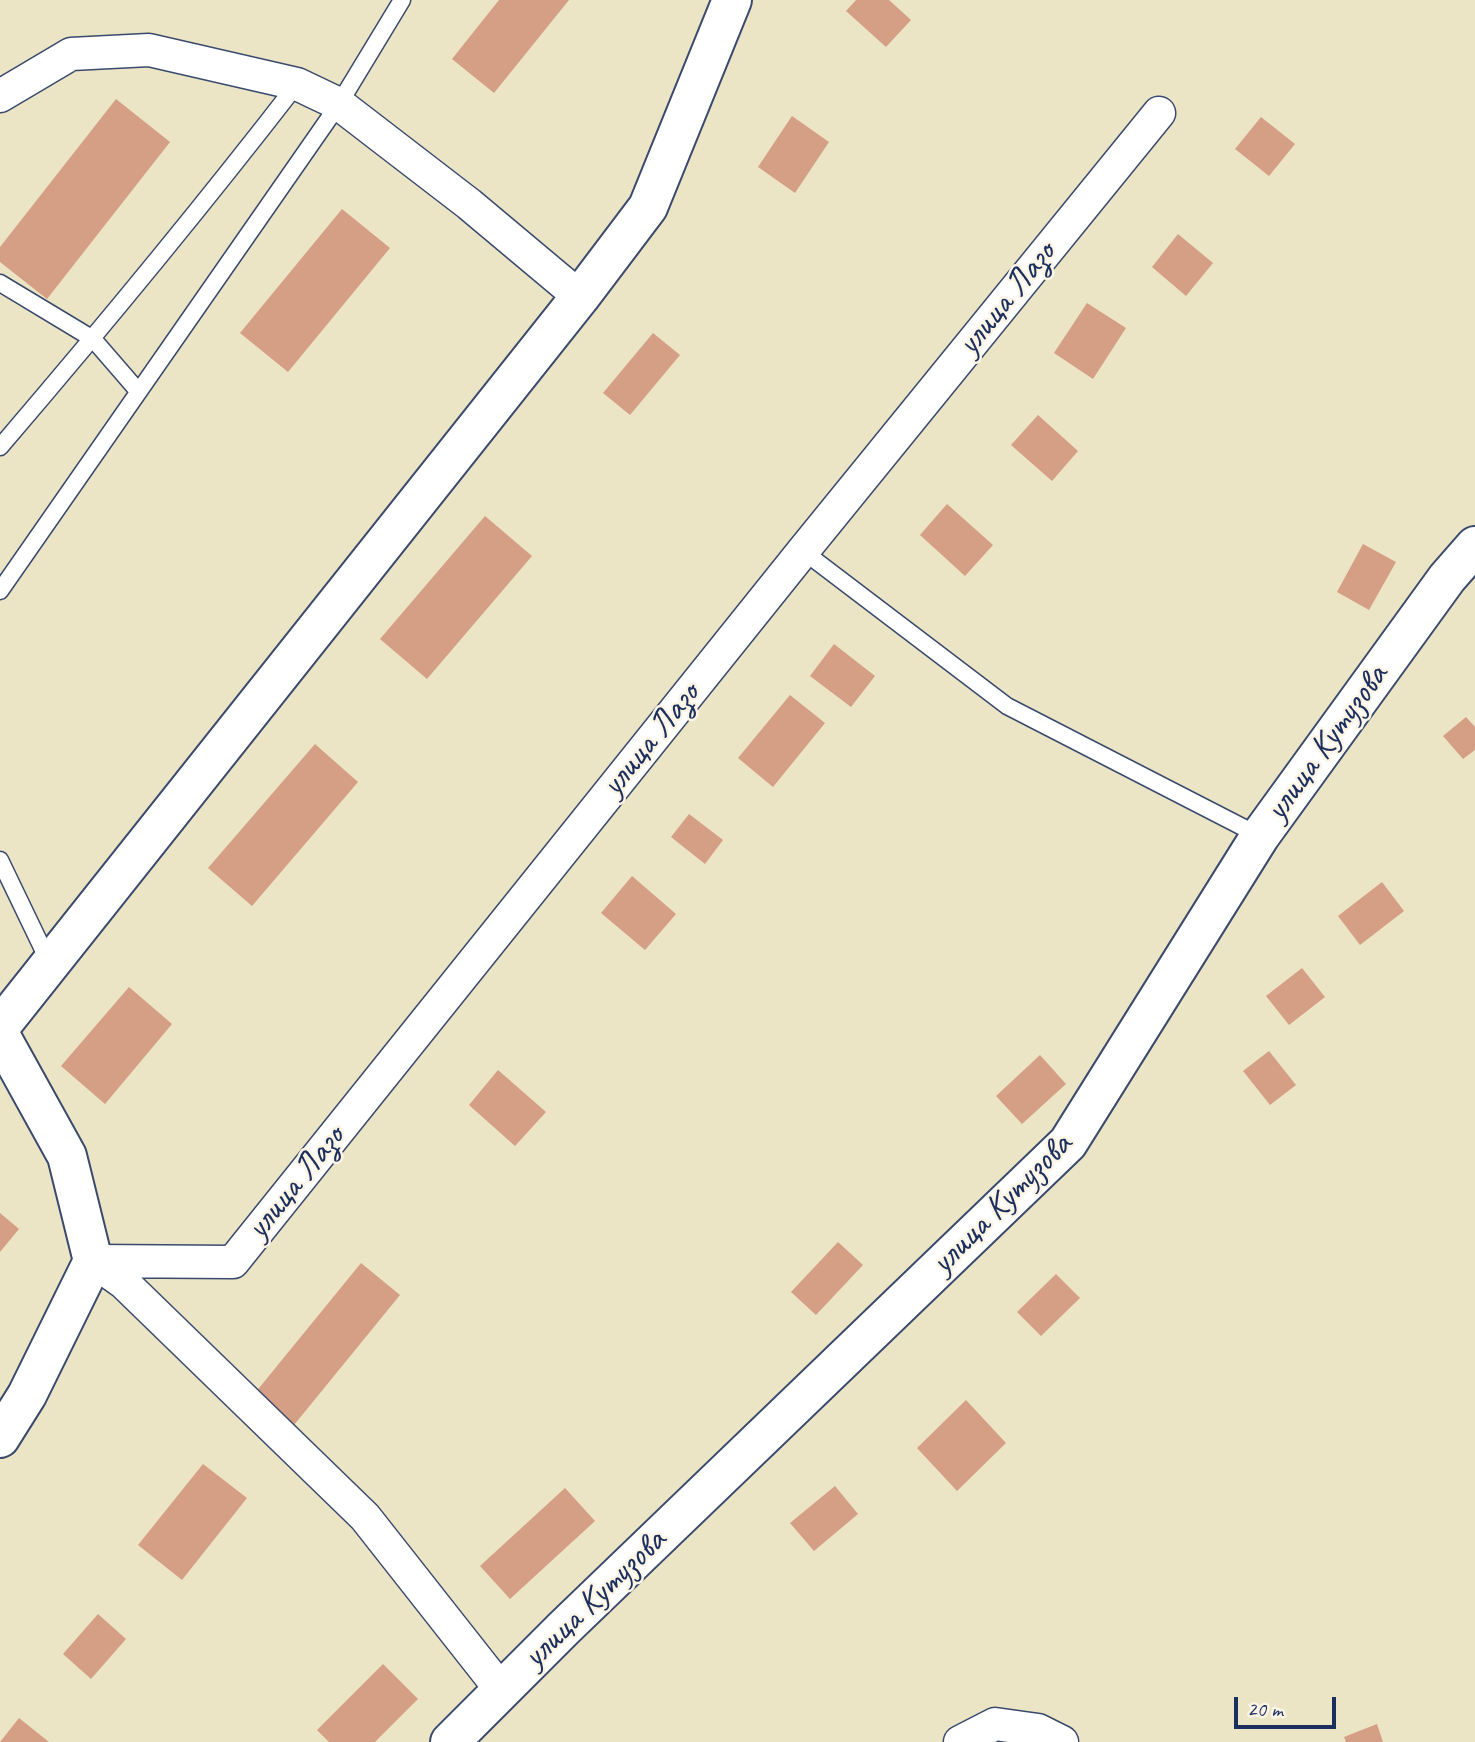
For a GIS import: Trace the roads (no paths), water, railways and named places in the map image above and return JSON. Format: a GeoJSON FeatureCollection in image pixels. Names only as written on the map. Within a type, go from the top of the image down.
{"type":"FeatureCollection","features":[{"type":"Feature","properties":{"kind":"street"},"geometry":{"type":"LineString","coordinates":[[0,1027],[580,297],[648,207],[732,0]]}},
{"type":"Feature","properties":{"kind":"street"},"geometry":{"type":"LineString","coordinates":[[0,96],[71,54],[149,50],[297,84],[338,104],[469,204],[580,297]]}},
{"type":"Feature","properties":{"kind":"street","name":"улица Лазо"},"geometry":{"type":"LineString","coordinates":[[93,1261],[233,1262],[803,551],[1159,113]]}},
{"type":"Feature","properties":{"kind":"street","name":"улица Кутузова"},"geometry":{"type":"LineString","coordinates":[[450,1742],[564,1628],[1068,1143],[1260,836],[1447,579],[1475,546]]}},
{"type":"Feature","properties":{"kind":"street"},"geometry":{"type":"LineString","coordinates":[[0,1035],[67,1156],[93,1261],[27,1395],[0,1438]]}},
{"type":"Feature","properties":{"kind":"street"},"geometry":{"type":"LineString","coordinates":[[93,1261],[124,1283],[365,1517],[502,1691]]}},
{"type":"Feature","properties":{"kind":"street"},"geometry":{"type":"LineString","coordinates":[[960,1742],[995,1724],[1038,1730],[1062,1742]]}},
{"type":"Feature","properties":{"kind":"lane"},"geometry":{"type":"LineString","coordinates":[[0,591],[338,104],[402,0]]}},
{"type":"Feature","properties":{"kind":"lane"},"geometry":{"type":"LineString","coordinates":[[0,447],[210,196],[297,84]]}},
{"type":"Feature","properties":{"kind":"lane"},"geometry":{"type":"LineString","coordinates":[[0,283],[93,339],[138,391]]}},
{"type":"Feature","properties":{"kind":"lane"},"geometry":{"type":"LineString","coordinates":[[803,551],[1007,706],[1260,836]]}},
{"type":"Feature","properties":{"kind":"lane"},"geometry":{"type":"LineString","coordinates":[[0,860],[50,964]]}}]}
